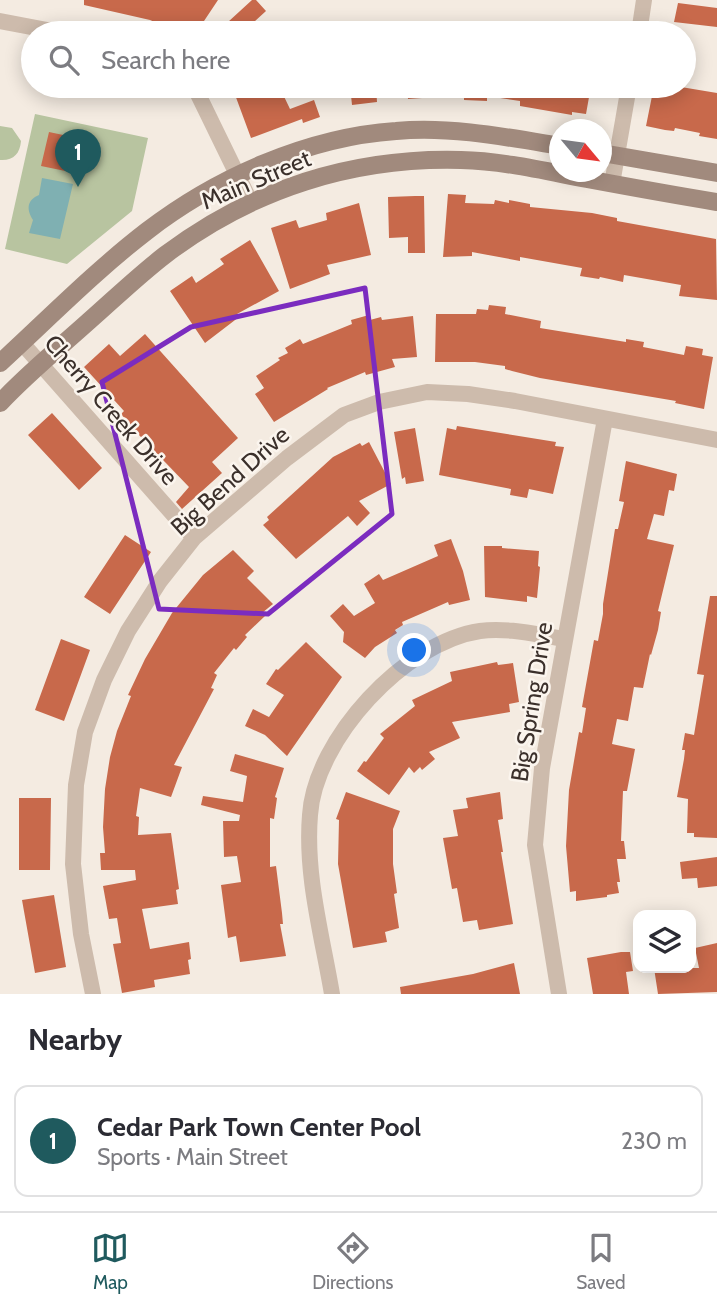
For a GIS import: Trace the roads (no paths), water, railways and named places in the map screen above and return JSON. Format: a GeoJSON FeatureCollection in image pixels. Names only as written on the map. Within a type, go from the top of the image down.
{"type":"FeatureCollection","features":[{"type":"Feature","properties":{"kind":"street"},"geometry":{"type":"LineString","coordinates":[[641,21],[644,0]]}},
{"type":"Feature","properties":{"kind":"street"},"geometry":{"type":"LineString","coordinates":[[0,21],[21,25]]}},
{"type":"Feature","properties":{"kind":"street"},"geometry":{"type":"LineString","coordinates":[[200,98],[251,204]]}},
{"type":"Feature","properties":{"kind":"street"},"geometry":{"type":"LineString","coordinates":[[612,145],[626,98]]}},
{"type":"Feature","properties":{"kind":"street","name":"Main Street"},"geometry":{"type":"LineString","coordinates":[[0,363],[146,232],[181,207],[238,176],[285,155],[341,140],[396,131],[464,132],[549,145]]}},
{"type":"Feature","properties":{"kind":"street"},"geometry":{"type":"LineString","coordinates":[[612,156],[717,173]]}},
{"type":"Feature","properties":{"kind":"street","name":"Main Street"},"geometry":{"type":"LineString","coordinates":[[0,403],[164,255],[196,233],[296,184],[348,169],[398,161],[463,160],[518,166],[717,202]]}},
{"type":"Feature","properties":{"kind":"street","name":"Cherry Creek Drive"},"geometry":{"type":"LineString","coordinates":[[22,343],[194,538]]}},
{"type":"Feature","properties":{"kind":"street","name":"Big Bend Drive"},"geometry":{"type":"LineString","coordinates":[[93,994],[81,934],[73,864],[76,785],[85,733],[104,680],[128,631],[160,581],[194,538],[287,458],[344,415],[379,402],[427,392],[468,394],[717,440]]}},
{"type":"Feature","properties":{"kind":"street","name":"Big Spring Drive"},"geometry":{"type":"LineString","coordinates":[[559,994],[535,845],[542,768],[605,419]]}},
{"type":"Feature","properties":{"kind":"street"},"geometry":{"type":"LineString","coordinates":[[332,994],[311,873],[310,811],[322,764],[351,717],[415,658],[452,638],[483,630],[497,630],[565,639]]}},
{"type":"Feature","properties":{"kind":"water"},"geometry":{"type":"Polygon","coordinates":[[[42,178],[73,184],[60,239],[29,233],[33,220],[29,205],[32,199],[39,195],[42,178]]]}},
{"type":"Feature","properties":{"kind":"place","name":"Cedar Park Town Center Pool"},"geometry":{"type":"Point","coordinates":[78,187]}}]}
